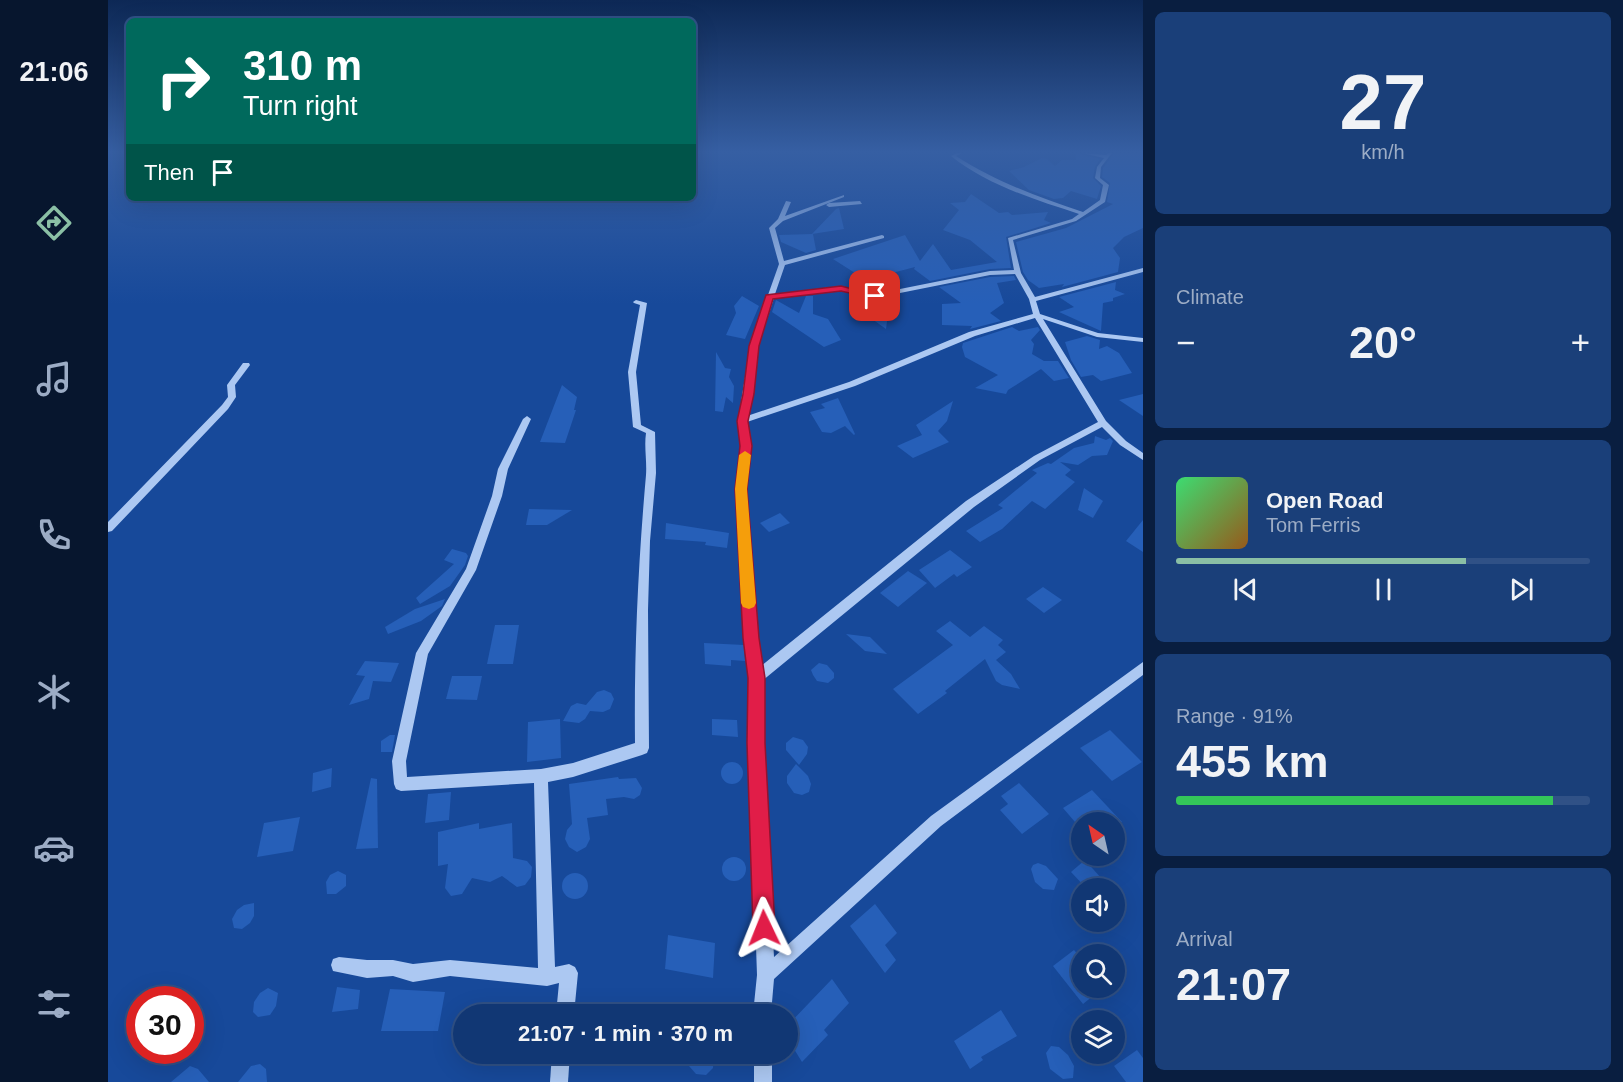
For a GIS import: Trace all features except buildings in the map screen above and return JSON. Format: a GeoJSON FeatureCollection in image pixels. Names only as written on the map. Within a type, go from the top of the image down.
{"type":"FeatureCollection","features":[{"type":"Feature","properties":{"kind":"street"},"geometry":{"type":"LineString","coordinates":[[781,220],[787,203]]}},
{"type":"Feature","properties":{"kind":"street"},"geometry":{"type":"LineString","coordinates":[[763,1004],[766,975],[756,743],[756,678],[751,638],[741,489],[746,446],[742,421],[754,346],[782,264],[772,228],[781,220],[821,203]]}},
{"type":"Feature","properties":{"kind":"street"},"geometry":{"type":"LineString","coordinates":[[811,207],[854,203]]}},
{"type":"Feature","properties":{"kind":"street"},"geometry":{"type":"LineString","coordinates":[[1054,203],[1085,214]]}},
{"type":"Feature","properties":{"kind":"street"},"geometry":{"type":"LineString","coordinates":[[1100,203],[1074,220],[1010,239],[1018,272],[1035,299],[1037,315],[1103,423],[1123,443],[1143,457]]}},
{"type":"Feature","properties":{"kind":"street"},"geometry":{"type":"LineString","coordinates":[[782,264],[882,237]]}},
{"type":"Feature","properties":{"kind":"street"},"geometry":{"type":"LineString","coordinates":[[1035,299],[1143,270]]}},
{"type":"Feature","properties":{"kind":"street"},"geometry":{"type":"LineString","coordinates":[[770,297],[841,288],[875,296],[990,273],[1018,272]]}},
{"type":"Feature","properties":{"kind":"street"},"geometry":{"type":"LineString","coordinates":[[527,419],[503,469],[497,496],[471,570],[422,653],[399,761],[401,784],[541,776],[573,770],[642,748],[640,678],[644,537],[652,461],[648,446],[651,432],[637,427],[631,389],[633,363],[644,320],[644,303],[636,302]]}},
{"type":"Feature","properties":{"kind":"street"},"geometry":{"type":"LineString","coordinates":[[742,421],[852,384],[972,334],[1037,315],[1097,334],[1143,340]]}},
{"type":"Feature","properties":{"kind":"street"},"geometry":{"type":"LineString","coordinates":[[108,528],[225,408],[232,397],[231,385],[246,365]]}},
{"type":"Feature","properties":{"kind":"street"},"geometry":{"type":"LineString","coordinates":[[756,678],[970,504],[1037,458],[1103,423]]}},
{"type":"Feature","properties":{"kind":"street"},"geometry":{"type":"LineString","coordinates":[[766,975],[936,821],[1143,668]]}},
{"type":"Feature","properties":{"kind":"street"},"geometry":{"type":"LineString","coordinates":[[541,776],[547,976]]}},
{"type":"Feature","properties":{"kind":"street"},"geometry":{"type":"LineString","coordinates":[[339,965],[367,969],[393,968],[413,974],[450,969],[547,976],[569,973],[566,1004]]}},
{"type":"Feature","properties":{"kind":"street"},"geometry":{"type":"LineString","coordinates":[[559,1082],[560,1064]]}},
{"type":"Feature","properties":{"kind":"street"},"geometry":{"type":"LineString","coordinates":[[763,1064],[763,1082]]}},
{"type":"Feature","properties":{"kind":"slow traffic"},"geometry":{"type":"LineString","coordinates":[[745,455],[741,489],[749,603]]}},
{"type":"Feature","properties":{"kind":"route"},"geometry":{"type":"LineString","coordinates":[[764,928],[756,743],[756,678],[751,638],[741,489],[746,446],[742,421],[754,346],[770,297],[841,288],[875,296]]}}]}
